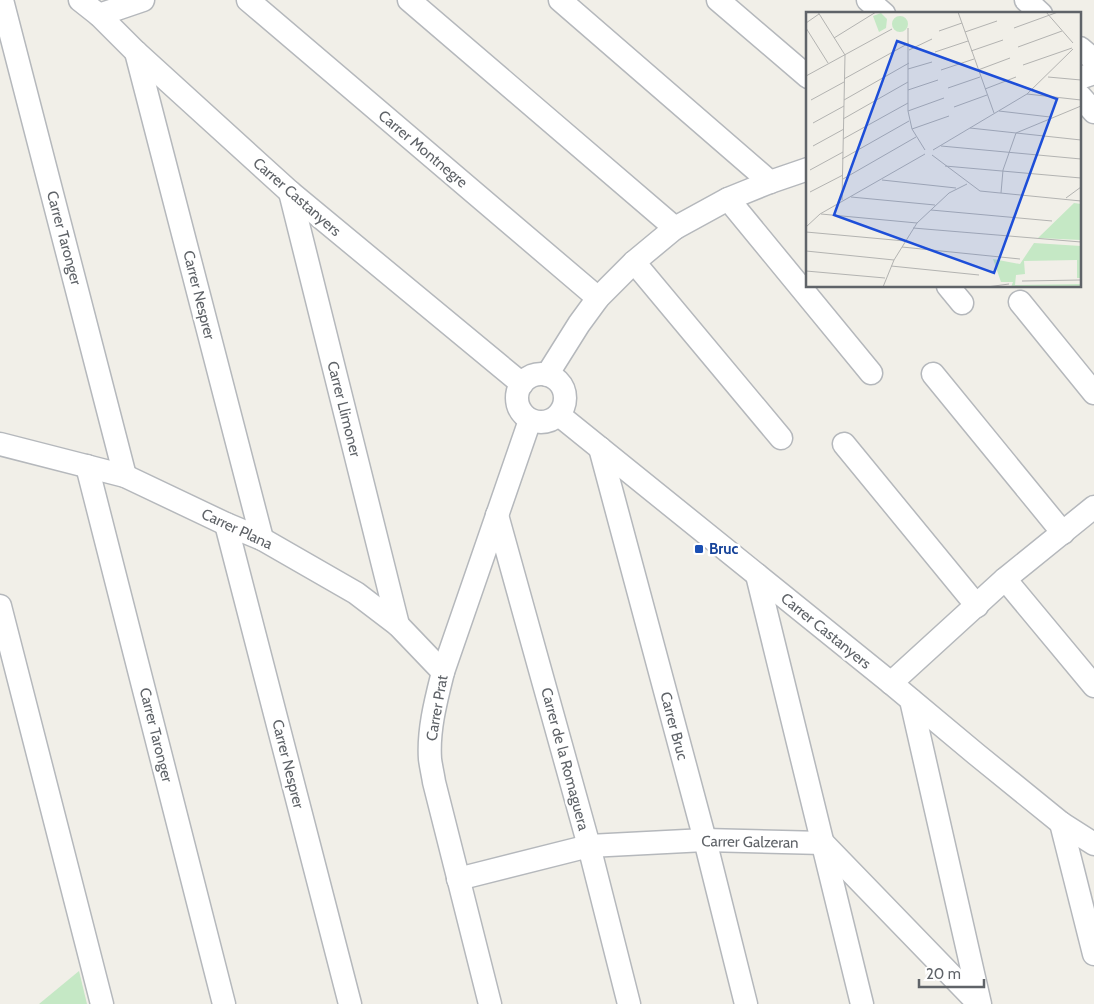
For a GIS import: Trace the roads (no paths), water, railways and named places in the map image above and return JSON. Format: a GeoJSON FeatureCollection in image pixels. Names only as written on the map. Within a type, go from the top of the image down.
{"type":"FeatureCollection","features":[{"type":"Feature","properties":{"kind":"street","name":"Carrer Taronger"},"geometry":{"type":"LineString","coordinates":[[2,0],[125,476]]}},
{"type":"Feature","properties":{"kind":"street","name":"Carrer Castanyers"},"geometry":{"type":"LineString","coordinates":[[80,0],[99,15],[136,52],[290,192],[522,384]]}},
{"type":"Feature","properties":{"kind":"street"},"geometry":{"type":"LineString","coordinates":[[99,15],[143,0]]}},
{"type":"Feature","properties":{"kind":"street","name":"Carrer Montnegre"},"geometry":{"type":"LineString","coordinates":[[248,0],[598,298]]}},
{"type":"Feature","properties":{"kind":"street"},"geometry":{"type":"LineString","coordinates":[[409,0],[675,228]]}},
{"type":"Feature","properties":{"kind":"street"},"geometry":{"type":"LineString","coordinates":[[560,0],[770,182]]}},
{"type":"Feature","properties":{"kind":"street"},"geometry":{"type":"LineString","coordinates":[[718,0],[806,75]]}},
{"type":"Feature","properties":{"kind":"street"},"geometry":{"type":"LineString","coordinates":[[868,0],[882,12]]}},
{"type":"Feature","properties":{"kind":"street"},"geometry":{"type":"LineString","coordinates":[[1026,0],[1039,12]]}},
{"type":"Feature","properties":{"kind":"street"},"geometry":{"type":"LineString","coordinates":[[1082,50],[1094,60]]}},
{"type":"Feature","properties":{"kind":"street","name":"Carrer Nesprer"},"geometry":{"type":"LineString","coordinates":[[136,52],[262,539]]}},
{"type":"Feature","properties":{"kind":"street"},"geometry":{"type":"LineString","coordinates":[[1082,77],[1094,73]]}},
{"type":"Feature","properties":{"kind":"street"},"geometry":{"type":"LineString","coordinates":[[1082,98],[1094,112]]}},
{"type":"Feature","properties":{"kind":"street"},"geometry":{"type":"LineString","coordinates":[[548,375],[579,324],[598,298],[634,262],[675,228],[728,199],[806,170]]}},
{"type":"Feature","properties":{"kind":"street","name":"Carrer Llimoner"},"geometry":{"type":"LineString","coordinates":[[290,192],[398,626]]}},
{"type":"Feature","properties":{"kind":"street"},"geometry":{"type":"LineString","coordinates":[[728,199],[871,373]]}},
{"type":"Feature","properties":{"kind":"street"},"geometry":{"type":"LineString","coordinates":[[634,262],[781,438]]}},
{"type":"Feature","properties":{"kind":"street"},"geometry":{"type":"LineString","coordinates":[[1020,302],[1094,393]]}},
{"type":"Feature","properties":{"kind":"street"},"geometry":{"type":"LineString","coordinates":[[933,374],[1063,533]]}},
{"type":"Feature","properties":{"kind":"street"},"geometry":{"type":"LineString","coordinates":[[534,375],[548,375],[561,384],[565,400],[563,408],[559,415],[546,422],[530,420],[519,407],[518,391],[526,380],[534,375]]}},
{"type":"Feature","properties":{"kind":"street","name":"Carrer Castanyers"},"geometry":{"type":"LineString","coordinates":[[559,415],[1061,823],[1094,844]]}},
{"type":"Feature","properties":{"kind":"street","name":"Carrer Prat"},"geometry":{"type":"LineString","coordinates":[[490,1004],[434,782],[430,757],[430,738],[434,709],[443,672],[530,420]]}},
{"type":"Feature","properties":{"kind":"street","name":"Carrer Plana"},"geometry":{"type":"LineString","coordinates":[[0,444],[125,476],[262,539],[356,593],[398,626],[443,672]]}},
{"type":"Feature","properties":{"kind":"street"},"geometry":{"type":"LineString","coordinates":[[844,444],[977,606]]}},
{"type":"Feature","properties":{"kind":"street","name":"Carrer Bruc"},"geometry":{"type":"LineString","coordinates":[[600,448],[705,840],[746,1004]]}},
{"type":"Feature","properties":{"kind":"street","name":"Carrer Taronger"},"geometry":{"type":"LineString","coordinates":[[87,466],[224,1004]]}},
{"type":"Feature","properties":{"kind":"street"},"geometry":{"type":"LineString","coordinates":[[891,683],[1005,579],[1094,507]]}},
{"type":"Feature","properties":{"kind":"street","name":"Carrer de la Romaguera"},"geometry":{"type":"LineString","coordinates":[[497,514],[589,846],[629,1004]]}},
{"type":"Feature","properties":{"kind":"street","name":"Carrer Nesprer"},"geometry":{"type":"LineString","coordinates":[[226,524],[350,1004]]}},
{"type":"Feature","properties":{"kind":"street"},"geometry":{"type":"LineString","coordinates":[[757,575],[862,1004]]}},
{"type":"Feature","properties":{"kind":"street"},"geometry":{"type":"LineString","coordinates":[[1005,579],[1094,686]]}},
{"type":"Feature","properties":{"kind":"street"},"geometry":{"type":"LineString","coordinates":[[0,606],[102,1004]]}},
{"type":"Feature","properties":{"kind":"street"},"geometry":{"type":"LineString","coordinates":[[911,700],[979,1004]]}},
{"type":"Feature","properties":{"kind":"street"},"geometry":{"type":"LineString","coordinates":[[1061,823],[1094,954]]}},
{"type":"Feature","properties":{"kind":"street","name":"Carrer Galzeran"},"geometry":{"type":"LineString","coordinates":[[458,879],[589,846],[705,840],[823,843]]}},
{"type":"Feature","properties":{"kind":"street"},"geometry":{"type":"LineString","coordinates":[[823,843],[979,1004]]}},
{"type":"Feature","properties":{"kind":"place","name":"Bruc"},"geometry":{"type":"Point","coordinates":[699,549]}}]}
